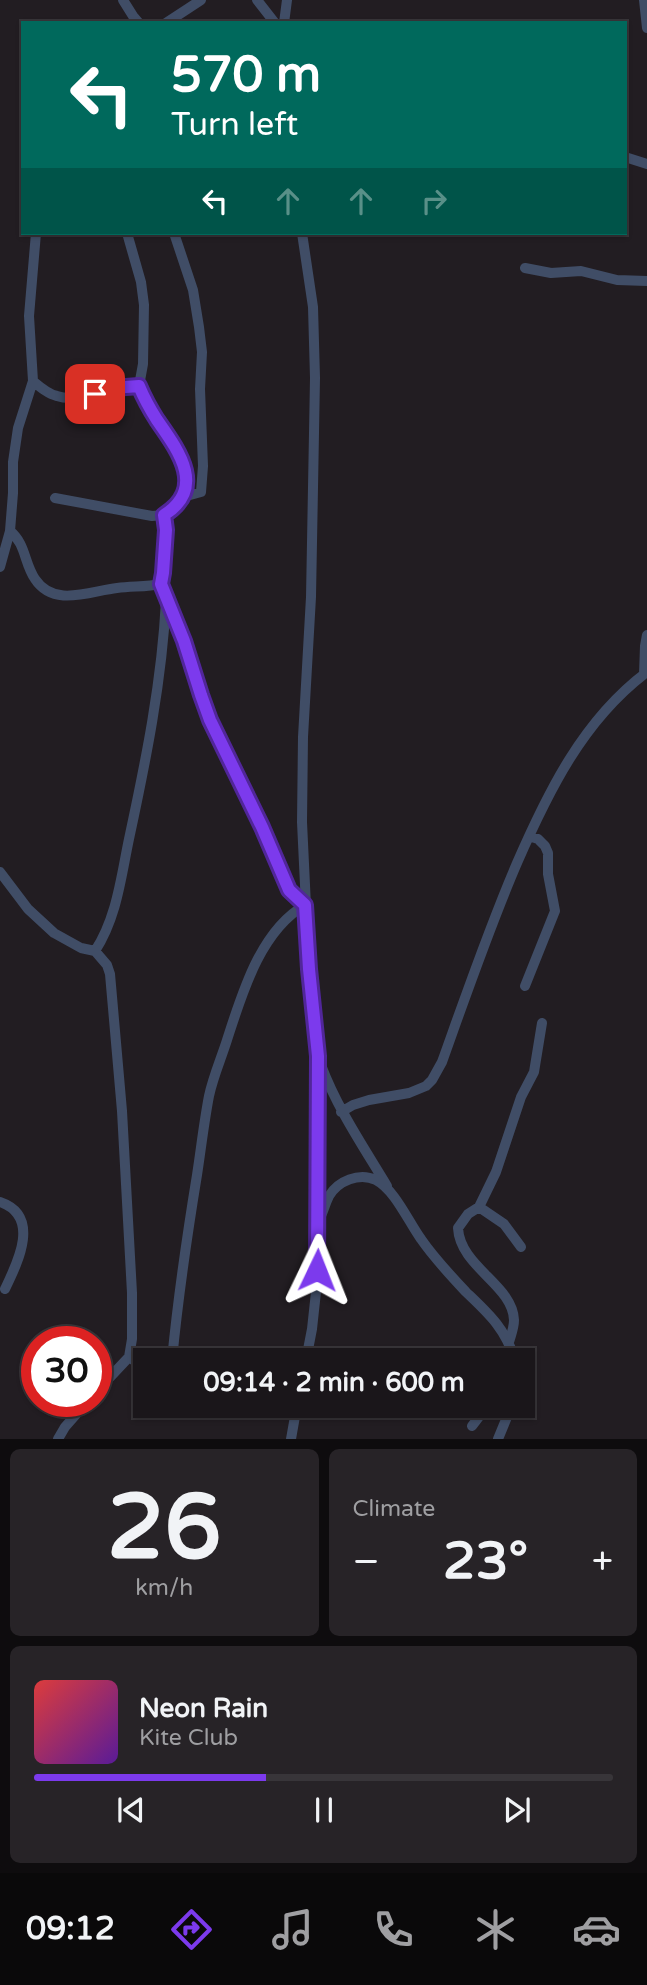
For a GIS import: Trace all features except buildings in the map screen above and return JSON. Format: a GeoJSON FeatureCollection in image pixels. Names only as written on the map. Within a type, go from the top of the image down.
{"type":"FeatureCollection","features":[{"type":"Feature","properties":{"kind":"street"},"geometry":{"type":"LineString","coordinates":[[123,0],[137,21]]}},
{"type":"Feature","properties":{"kind":"street"},"geometry":{"type":"LineString","coordinates":[[169,21],[201,0]]}},
{"type":"Feature","properties":{"kind":"street"},"geometry":{"type":"LineString","coordinates":[[257,0],[273,21]]}},
{"type":"Feature","properties":{"kind":"street"},"geometry":{"type":"LineString","coordinates":[[284,21],[287,0]]}},
{"type":"Feature","properties":{"kind":"street"},"geometry":{"type":"LineString","coordinates":[[644,0],[647,28]]}},
{"type":"Feature","properties":{"kind":"street"},"geometry":{"type":"LineString","coordinates":[[627,158],[647,164]]}},
{"type":"Feature","properties":{"kind":"street"},"geometry":{"type":"LineString","coordinates":[[0,567],[10,531],[15,444],[21,414],[33,381],[29,316],[36,235]]}},
{"type":"Feature","properties":{"kind":"street"},"geometry":{"type":"LineString","coordinates":[[55,498],[141,515],[164,515],[174,509],[183,497],[186,481],[184,464],[139,386],[143,364],[144,305],[141,282],[128,235]]}},
{"type":"Feature","properties":{"kind":"street"},"geometry":{"type":"LineString","coordinates":[[175,235],[193,290],[202,352],[201,492],[183,497]]}},
{"type":"Feature","properties":{"kind":"street"},"geometry":{"type":"LineString","coordinates":[[302,235],[313,307],[315,378],[312,583],[302,822],[309,969],[318,1056],[316,1292],[308,1348]]}},
{"type":"Feature","properties":{"kind":"street"},"geometry":{"type":"LineString","coordinates":[[525,268],[551,273],[580,271],[617,280],[647,281]]}},
{"type":"Feature","properties":{"kind":"street"},"geometry":{"type":"LineString","coordinates":[[33,381],[43,389],[66,398],[113,388],[139,386]]}},
{"type":"Feature","properties":{"kind":"street"},"geometry":{"type":"LineString","coordinates":[[164,515],[166,530],[161,584],[184,641],[210,720],[289,890],[305,905]]}},
{"type":"Feature","properties":{"kind":"street"},"geometry":{"type":"LineString","coordinates":[[10,531],[22,544],[35,579],[50,593],[61,596],[82,595],[119,587],[161,584]]}},
{"type":"Feature","properties":{"kind":"street"},"geometry":{"type":"LineString","coordinates":[[95,951],[110,924],[133,819],[161,675],[166,597]]}},
{"type":"Feature","properties":{"kind":"street"},"geometry":{"type":"LineString","coordinates":[[341,1112],[369,1100],[417,1090],[426,1086],[437,1072],[500,901],[545,800],[569,758],[612,705],[646,673],[647,635]]}},
{"type":"Feature","properties":{"kind":"street"},"geometry":{"type":"LineString","coordinates":[[525,986],[555,911],[548,874],[548,853],[538,839],[528,836]]}},
{"type":"Feature","properties":{"kind":"street"},"geometry":{"type":"LineString","coordinates":[[0,872],[28,909],[54,933],[81,948],[95,951],[107,965],[110,974],[122,1111],[132,1293],[129,1357],[112,1375]]}},
{"type":"Feature","properties":{"kind":"street"},"geometry":{"type":"LineString","coordinates":[[174,1348],[191,1215],[214,1076],[246,988],[266,945],[283,922],[305,905]]}},
{"type":"Feature","properties":{"kind":"street"},"geometry":{"type":"LineString","coordinates":[[509,1342],[514,1319],[510,1303],[463,1248],[458,1228],[462,1220],[479,1208],[496,1172],[521,1097],[534,1072],[542,1023]]}},
{"type":"Feature","properties":{"kind":"street"},"geometry":{"type":"LineString","coordinates":[[318,1056],[341,1112],[421,1240],[443,1268],[486,1310],[501,1328],[511,1348]]}},
{"type":"Feature","properties":{"kind":"street"},"geometry":{"type":"LineString","coordinates":[[318,1222],[336,1187],[349,1179],[362,1176],[376,1180],[394,1198]]}},
{"type":"Feature","properties":{"kind":"street"},"geometry":{"type":"LineString","coordinates":[[0,1202],[9,1205],[16,1212],[22,1222],[24,1234],[19,1261],[5,1289]]}},
{"type":"Feature","properties":{"kind":"street"},"geometry":{"type":"LineString","coordinates":[[479,1208],[504,1224],[521,1247]]}},
{"type":"Feature","properties":{"kind":"street"},"geometry":{"type":"LineString","coordinates":[[129,1357],[133,1360]]}},
{"type":"Feature","properties":{"kind":"street"},"geometry":{"type":"LineString","coordinates":[[58,1439],[74,1417]]}},
{"type":"Feature","properties":{"kind":"street"},"geometry":{"type":"LineString","coordinates":[[291,1439],[295,1418]]}},
{"type":"Feature","properties":{"kind":"street"},"geometry":{"type":"LineString","coordinates":[[472,1426],[478,1418]]}},
{"type":"Feature","properties":{"kind":"street"},"geometry":{"type":"LineString","coordinates":[[498,1439],[507,1418]]}},
{"type":"Feature","properties":{"kind":"route"},"geometry":{"type":"LineString","coordinates":[[95,394],[113,388],[139,386],[147,404],[180,453],[186,481],[180,503],[164,515],[166,530],[161,584],[173,610],[210,720],[289,890],[305,905],[318,1056],[317,1270]]}}]}
